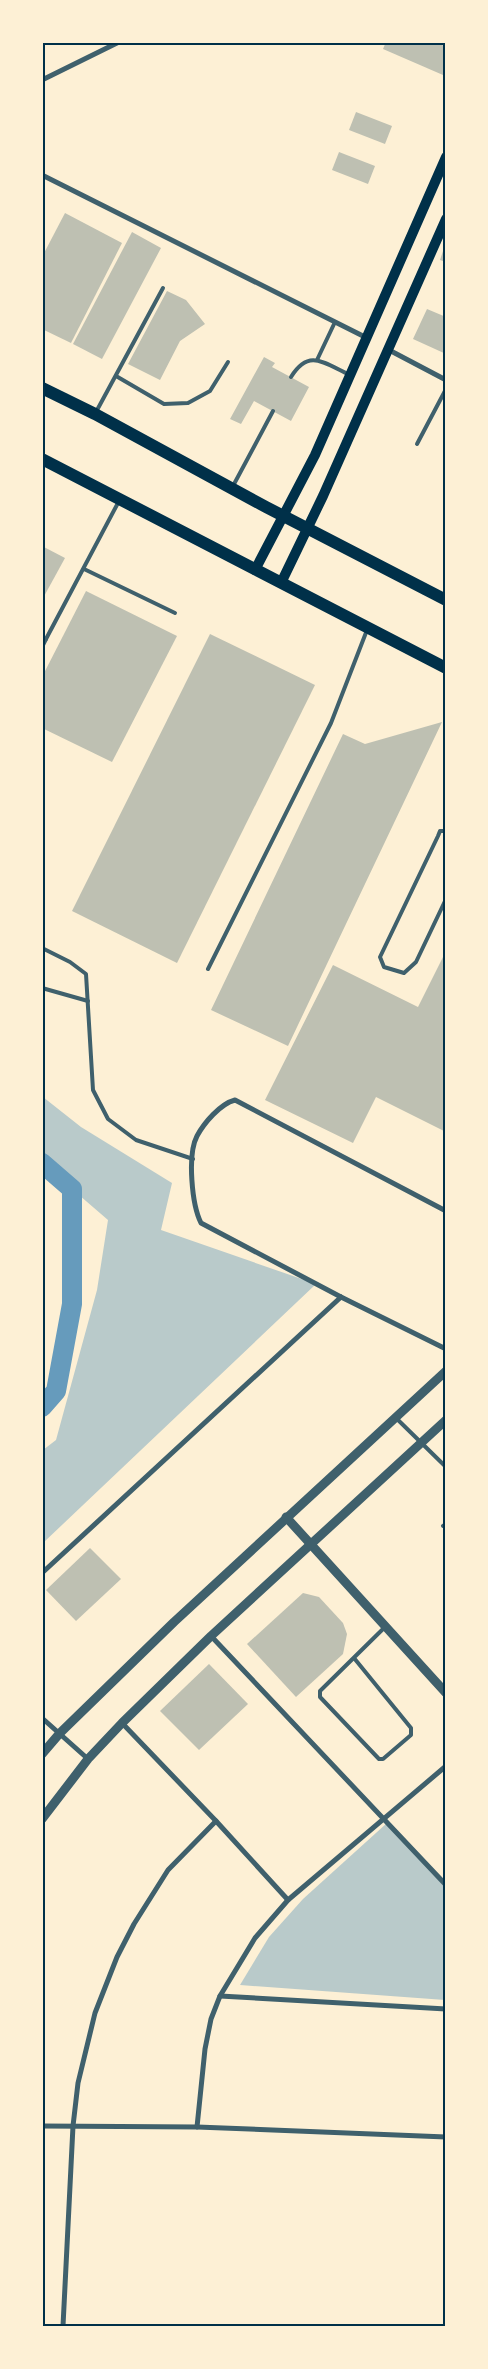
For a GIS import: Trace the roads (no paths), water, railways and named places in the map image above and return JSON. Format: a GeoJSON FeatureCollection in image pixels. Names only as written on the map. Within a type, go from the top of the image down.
{"type":"FeatureCollection","features":[{"type":"Feature","properties":{"kind":"main road"},"geometry":{"type":"LineString","coordinates":[[255,570],[315,455],[446,158]]}},
{"type":"Feature","properties":{"kind":"main road"},"geometry":{"type":"LineString","coordinates":[[281,583],[389,350],[446,219]]}},
{"type":"Feature","properties":{"kind":"main road"},"geometry":{"type":"LineString","coordinates":[[42,388],[95,414],[282,516],[446,600]]}},
{"type":"Feature","properties":{"kind":"main road"},"geometry":{"type":"LineString","coordinates":[[42,459],[446,668]]}},
{"type":"Feature","properties":{"kind":"street"},"geometry":{"type":"LineString","coordinates":[[42,80],[119,42]]}},
{"type":"Feature","properties":{"kind":"street"},"geometry":{"type":"LineString","coordinates":[[42,174],[367,338]]}},
{"type":"Feature","properties":{"kind":"street"},"geometry":{"type":"LineString","coordinates":[[389,350],[446,380]]}},
{"type":"Feature","properties":{"kind":"street"},"geometry":{"type":"LineString","coordinates":[[446,1211],[235,1100],[229,1102],[211,1117],[196,1138],[193,1159],[194,1205],[201,1223],[341,1297],[446,1349]]}},
{"type":"Feature","properties":{"kind":"street"},"geometry":{"type":"LineString","coordinates":[[42,1573],[341,1297]]}},
{"type":"Feature","properties":{"kind":"street"},"geometry":{"type":"LineString","coordinates":[[42,1754],[60,1733],[174,1622],[446,1371]]}},
{"type":"Feature","properties":{"kind":"street"},"geometry":{"type":"LineString","coordinates":[[42,1819],[88,1759],[122,1723],[211,1636],[446,1420]]}},
{"type":"Feature","properties":{"kind":"street"},"geometry":{"type":"LineString","coordinates":[[286,1517],[446,1693]]}},
{"type":"Feature","properties":{"kind":"street"},"geometry":{"type":"LineString","coordinates":[[211,1636],[446,1885]]}},
{"type":"Feature","properties":{"kind":"street"},"geometry":{"type":"LineString","coordinates":[[42,1718],[88,1759]]}},
{"type":"Feature","properties":{"kind":"street"},"geometry":{"type":"LineString","coordinates":[[122,1723],[216,1820],[288,1900]]}},
{"type":"Feature","properties":{"kind":"street"},"geometry":{"type":"LineString","coordinates":[[197,2127],[205,2049],[212,2019],[220,1996],[255,1938],[288,1900],[446,1766]]}},
{"type":"Feature","properties":{"kind":"street"},"geometry":{"type":"LineString","coordinates":[[63,2326],[73,2126],[78,2082],[95,2013],[116,1957],[168,1870],[216,1820]]}},
{"type":"Feature","properties":{"kind":"street"},"geometry":{"type":"LineString","coordinates":[[220,1996],[446,2010]]}},
{"type":"Feature","properties":{"kind":"street"},"geometry":{"type":"LineString","coordinates":[[42,2126],[197,2127],[446,2137]]}},
{"type":"Feature","properties":{"kind":"lane"},"geometry":{"type":"LineString","coordinates":[[95,414],[163,288]]}},
{"type":"Feature","properties":{"kind":"lane"},"geometry":{"type":"LineString","coordinates":[[317,360],[335,322]]}},
{"type":"Feature","properties":{"kind":"lane"},"geometry":{"type":"LineString","coordinates":[[291,377],[298,366],[304,361],[317,360],[350,375]]}},
{"type":"Feature","properties":{"kind":"lane"},"geometry":{"type":"LineString","coordinates":[[116,376],[164,404],[188,403],[210,391],[228,362]]}},
{"type":"Feature","properties":{"kind":"lane"},"geometry":{"type":"LineString","coordinates":[[417,444],[446,389]]}},
{"type":"Feature","properties":{"kind":"lane"},"geometry":{"type":"LineString","coordinates":[[231,489],[273,411]]}},
{"type":"Feature","properties":{"kind":"lane"},"geometry":{"type":"LineString","coordinates":[[42,647],[44,639],[84,569],[120,499]]}},
{"type":"Feature","properties":{"kind":"lane"},"geometry":{"type":"LineString","coordinates":[[84,569],[175,614]]}},
{"type":"Feature","properties":{"kind":"lane"},"geometry":{"type":"LineString","coordinates":[[208,970],[331,723],[368,628]]}},
{"type":"Feature","properties":{"kind":"lane"},"geometry":{"type":"LineString","coordinates":[[446,831],[440,832],[380,957],[384,967],[404,973],[416,962],[446,899]]}},
{"type":"Feature","properties":{"kind":"lane"},"geometry":{"type":"LineString","coordinates":[[42,948],[70,962],[86,974],[93,1090],[108,1119],[136,1140],[193,1159]]}},
{"type":"Feature","properties":{"kind":"lane"},"geometry":{"type":"LineString","coordinates":[[42,988],[88,1001]]}},
{"type":"Feature","properties":{"kind":"lane"},"geometry":{"type":"LineString","coordinates":[[396,1418],[446,1467]]}},
{"type":"Feature","properties":{"kind":"lane"},"geometry":{"type":"LineString","coordinates":[[354,1658],[411,1728],[411,1735],[383,1759],[378,1759],[320,1697],[322,1688],[385,1627]]}},
{"type":"Feature","properties":{"kind":"waterway"},"geometry":{"type":"LineString","coordinates":[[42,1163],[72,1189],[72,1304],[56,1391],[42,1407]]}}]}
